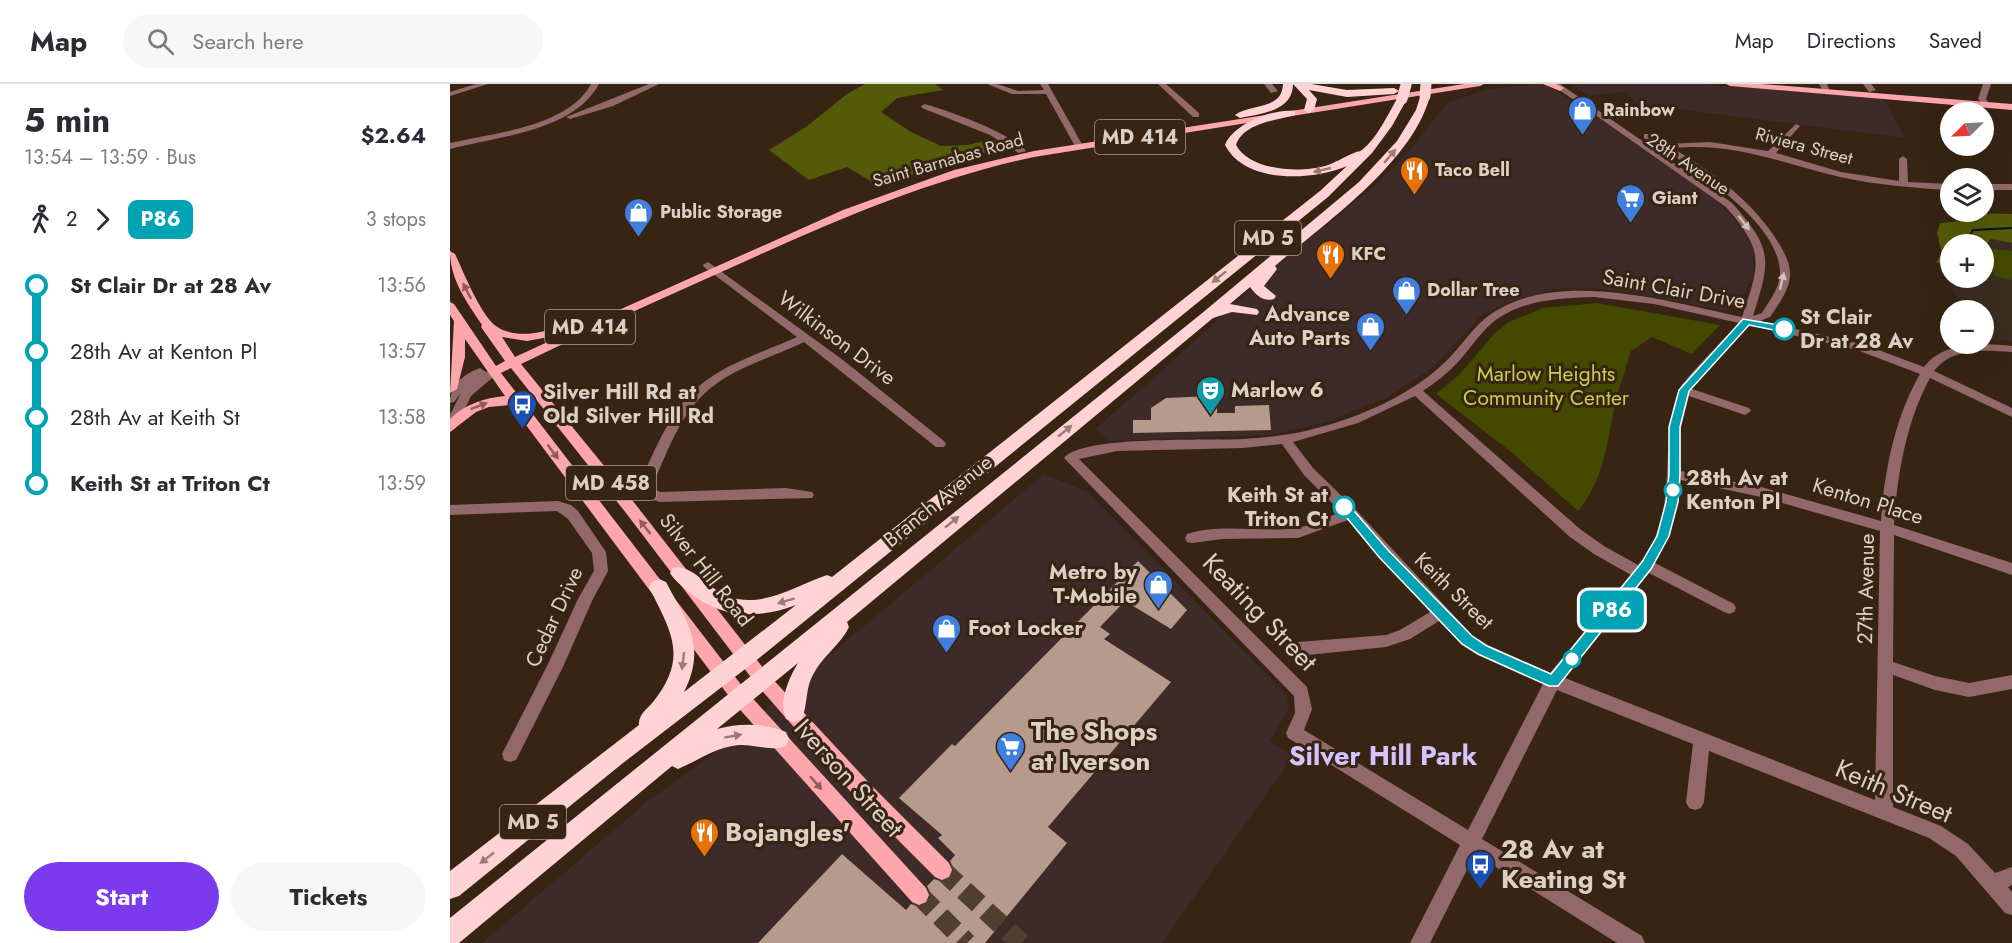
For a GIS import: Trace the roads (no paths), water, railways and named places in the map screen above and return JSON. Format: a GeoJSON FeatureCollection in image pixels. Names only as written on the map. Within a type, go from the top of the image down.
{"type":"FeatureCollection","features":[{"type":"Feature","properties":{"kind":"highway"},"geometry":{"type":"LineString","coordinates":[[1240,115],[1267,108],[1283,100],[1288,93],[1288,84]]}},
{"type":"Feature","properties":{"kind":"highway"},"geometry":{"type":"LineString","coordinates":[[1300,84],[1341,93],[1398,95]]}},
{"type":"Feature","properties":{"kind":"highway"},"geometry":{"type":"LineString","coordinates":[[1300,84],[1312,99],[1311,107]]}},
{"type":"Feature","properties":{"kind":"highway","name":"Branch Avenue"},"geometry":{"type":"LineString","coordinates":[[450,888],[615,756],[746,657],[1324,194],[1370,150],[1387,126],[1398,95],[1406,85]]}},
{"type":"Feature","properties":{"kind":"highway","name":"Branch Avenue"},"geometry":{"type":"LineString","coordinates":[[450,934],[1301,238],[1378,171],[1415,122],[1426,90]]}},
{"type":"Feature","properties":{"kind":"highway"},"geometry":{"type":"LineString","coordinates":[[1291,113],[1246,126],[1235,135],[1232,142],[1234,153],[1246,162],[1265,170],[1306,173],[1334,167],[1352,159],[1387,126]]}},
{"type":"Feature","properties":{"kind":"highway"},"geometry":{"type":"LineString","coordinates":[[1245,283],[1244,276],[1251,266],[1302,219],[1324,194]]}},
{"type":"Feature","properties":{"kind":"highway"},"geometry":{"type":"LineString","coordinates":[[1269,296],[1261,292],[1257,286],[1261,278],[1301,238]]}},
{"type":"Feature","properties":{"kind":"highway"},"geometry":{"type":"LineString","coordinates":[[1140,342],[1192,309],[1224,301]]}},
{"type":"Feature","properties":{"kind":"highway"},"geometry":{"type":"LineString","coordinates":[[1206,317],[1231,308],[1252,312]]}},
{"type":"Feature","properties":{"kind":"highway"},"geometry":{"type":"LineString","coordinates":[[681,573],[720,602],[744,607],[774,604],[794,599],[828,582],[907,528]]}},
{"type":"Feature","properties":{"kind":"highway"},"geometry":{"type":"LineString","coordinates":[[794,712],[795,692],[803,669],[836,630],[895,569]]}},
{"type":"Feature","properties":{"kind":"highway"},"geometry":{"type":"LineString","coordinates":[[615,756],[655,715],[671,694],[682,671],[685,651],[682,634],[658,587]]}},
{"type":"Feature","properties":{"kind":"highway"},"geometry":{"type":"LineString","coordinates":[[626,790],[688,752],[727,736],[759,734],[778,739]]}},
{"type":"Feature","properties":{"kind":"main road","name":"Saint Barnabas Road"},"geometry":{"type":"LineString","coordinates":[[510,359],[556,342],[876,193],[950,168],[1022,151],[1291,113],[1311,107],[1398,95],[1439,84]]}},
{"type":"Feature","properties":{"kind":"main road","name":"Saint Barnabas Road"},"geometry":{"type":"LineString","coordinates":[[491,369],[573,327],[847,211],[927,182],[1005,159],[1240,115],[1480,84]]}},
{"type":"Feature","properties":{"kind":"main road"},"geometry":{"type":"LineString","coordinates":[[1547,84],[1561,85]]}},
{"type":"Feature","properties":{"kind":"main road"},"geometry":{"type":"LineString","coordinates":[[1730,84],[1870,87],[1984,102]]}},
{"type":"Feature","properties":{"kind":"main road"},"geometry":{"type":"LineString","coordinates":[[1800,84],[1984,102]]}},
{"type":"Feature","properties":{"kind":"main road"},"geometry":{"type":"LineString","coordinates":[[1994,102],[2012,102]]}},
{"type":"Feature","properties":{"kind":"main road"},"geometry":{"type":"LineString","coordinates":[[1994,104],[2012,107]]}},
{"type":"Feature","properties":{"kind":"main road","name":"Silver Hill Road"},"geometry":{"type":"LineString","coordinates":[[450,254],[466,291],[487,327],[510,359],[681,573],[762,679]]}},
{"type":"Feature","properties":{"kind":"main road","name":"MD 458"},"geometry":{"type":"LineString","coordinates":[[450,306],[491,369],[551,450],[740,697]]}},
{"type":"Feature","properties":{"kind":"main road"},"geometry":{"type":"LineString","coordinates":[[450,389],[459,357],[459,322]]}},
{"type":"Feature","properties":{"kind":"main road"},"geometry":{"type":"LineString","coordinates":[[487,327],[519,339],[544,336],[573,327]]}},
{"type":"Feature","properties":{"kind":"main road"},"geometry":{"type":"LineString","coordinates":[[539,395],[541,383],[534,375],[532,363],[536,357],[556,342]]}},
{"type":"Feature","properties":{"kind":"main road"},"geometry":{"type":"LineString","coordinates":[[450,427],[461,414],[478,405],[516,400]]}},
{"type":"Feature","properties":{"kind":"main road","name":"Iverson Street"},"geometry":{"type":"LineString","coordinates":[[762,679],[794,712],[842,769],[942,870]]}},
{"type":"Feature","properties":{"kind":"main road","name":"Iverson Street"},"geometry":{"type":"LineString","coordinates":[[740,697],[919,895]]}},
{"type":"Feature","properties":{"kind":"street"},"geometry":{"type":"LineString","coordinates":[[450,94],[484,84]]}},
{"type":"Feature","properties":{"kind":"street"},"geometry":{"type":"LineString","coordinates":[[551,122],[585,101],[595,84]]}},
{"type":"Feature","properties":{"kind":"street"},"geometry":{"type":"LineString","coordinates":[[450,146],[551,122],[610,104],[655,84]]}},
{"type":"Feature","properties":{"kind":"street"},"geometry":{"type":"LineString","coordinates":[[991,84],[1009,93],[1020,94],[1046,88],[1078,144]]}},
{"type":"Feature","properties":{"kind":"street"},"geometry":{"type":"LineString","coordinates":[[1162,84],[1196,115]]}},
{"type":"Feature","properties":{"kind":"street"},"geometry":{"type":"LineString","coordinates":[[1268,84],[1274,91]]}},
{"type":"Feature","properties":{"kind":"street"},"geometry":{"type":"LineString","coordinates":[[1984,102],[1987,84]]}},
{"type":"Feature","properties":{"kind":"street","name":"28th Avenue"},"geometry":{"type":"LineString","coordinates":[[1561,85],[1663,147],[1734,195],[1755,214],[1770,234],[1780,253],[1785,276],[1781,290],[1766,315]]}},
{"type":"Feature","properties":{"kind":"street","name":"28th Avenue"},"geometry":{"type":"LineString","coordinates":[[1420,943],[1553,681],[1644,569],[1657,549],[1668,524],[1675,474],[1675,427],[1684,390],[1746,321],[1761,267],[1759,250],[1750,229],[1723,200],[1561,85]]}},
{"type":"Feature","properties":{"kind":"street"},"geometry":{"type":"LineString","coordinates":[[925,106],[1006,138],[1019,145],[1022,151]]}},
{"type":"Feature","properties":{"kind":"street"},"geometry":{"type":"LineString","coordinates":[[1771,153],[1796,126]]}},
{"type":"Feature","properties":{"kind":"street","name":"Riviera Street"},"geometry":{"type":"LineString","coordinates":[[1649,149],[1703,142],[1738,145],[1839,173],[1904,185],[1940,187]]}},
{"type":"Feature","properties":{"kind":"street"},"geometry":{"type":"LineString","coordinates":[[1903,159],[1904,185]]}},
{"type":"Feature","properties":{"kind":"street"},"geometry":{"type":"LineString","coordinates":[[1994,187],[2012,187]]}},
{"type":"Feature","properties":{"kind":"street","name":"Wilkinson Drive"},"geometry":{"type":"LineString","coordinates":[[712,268],[940,444]]}},
{"type":"Feature","properties":{"kind":"street","name":"Saint Clair Drive"},"geometry":{"type":"LineString","coordinates":[[1070,458],[1111,447],[1252,444],[1286,440],[1351,421],[1416,391],[1448,366],[1488,321],[1509,308],[1540,299],[1577,295],[1613,296],[1746,321],[1844,343],[1928,373],[2012,413]]}},
{"type":"Feature","properties":{"kind":"street"},"geometry":{"type":"LineString","coordinates":[[1746,321],[1766,315],[1772,322],[1784,329]]}},
{"type":"Feature","properties":{"kind":"street"},"geometry":{"type":"LineString","coordinates":[[804,338],[717,379],[699,391],[668,439],[647,482],[650,493],[658,497],[786,493],[807,495]]}},
{"type":"Feature","properties":{"kind":"street"},"geometry":{"type":"LineString","coordinates":[[1928,373],[1933,363],[1955,352],[1983,348],[2012,349]]}},
{"type":"Feature","properties":{"kind":"street","name":"MD 414"},"geometry":{"type":"LineString","coordinates":[[450,399],[459,387],[491,369]]}},
{"type":"Feature","properties":{"kind":"street","name":"MD 414"},"geometry":{"type":"LineString","coordinates":[[450,427],[466,394],[491,369]]}},
{"type":"Feature","properties":{"kind":"street","name":"27th Avenue"},"geometry":{"type":"LineString","coordinates":[[1884,811],[1889,494],[1901,441],[1914,400],[1928,373]]}},
{"type":"Feature","properties":{"kind":"street"},"geometry":{"type":"LineString","coordinates":[[1684,390],[1745,411]]}},
{"type":"Feature","properties":{"kind":"street"},"geometry":{"type":"LineString","coordinates":[[1416,391],[1575,533],[1599,550],[1729,608]]}},
{"type":"Feature","properties":{"kind":"street","name":"Keith Street"},"geometry":{"type":"LineString","coordinates":[[1286,440],[1309,474],[1350,514],[1384,554],[1467,640],[1483,650],[1553,681],[1884,811],[1944,837],[1962,850],[2012,906]]}},
{"type":"Feature","properties":{"kind":"street","name":"Keating Street"},"geometry":{"type":"LineString","coordinates":[[1070,458],[1301,692],[1306,705],[1304,716],[1294,733],[1635,943]]}},
{"type":"Feature","properties":{"kind":"street","name":"Kenton Place"},"geometry":{"type":"LineString","coordinates":[[1675,474],[1762,492],[2012,569]]}},
{"type":"Feature","properties":{"kind":"street","name":"Cedar Drive"},"geometry":{"type":"LineString","coordinates":[[450,510],[558,506],[573,515],[598,552],[600,571],[555,667],[510,754]]}},
{"type":"Feature","properties":{"kind":"street"},"geometry":{"type":"LineString","coordinates":[[1192,538],[1222,534],[1298,533],[1350,514]]}},
{"type":"Feature","properties":{"kind":"street"},"geometry":{"type":"LineString","coordinates":[[1298,649],[1386,641],[1405,635],[1440,613]]}},
{"type":"Feature","properties":{"kind":"street"},"geometry":{"type":"LineString","coordinates":[[1886,666],[1935,683],[1969,690],[2012,682]]}},
{"type":"Feature","properties":{"kind":"street"},"geometry":{"type":"LineString","coordinates":[[1695,801],[1702,740]]}},
{"type":"Feature","properties":{"kind":"street"},"geometry":{"type":"LineString","coordinates":[[1993,883],[2012,876]]}},
{"type":"Feature","properties":{"kind":"waterway"},"geometry":{"type":"LineString","coordinates":[[1971,234],[1973,230],[2012,228]]}},
{"type":"Feature","properties":{"kind":"tunnel"},"geometry":{"type":"LineString","coordinates":[[942,870],[1021,943]]}},
{"type":"Feature","properties":{"kind":"tunnel"},"geometry":{"type":"LineString","coordinates":[[919,895],[967,943]]}},
{"type":"Feature","properties":{"kind":"place","name":"Rainbow"},"geometry":{"type":"Point","coordinates":[1582,136]}},
{"type":"Feature","properties":{"kind":"place","name":"Taco Bell"},"geometry":{"type":"Point","coordinates":[1414,196]}},
{"type":"Feature","properties":{"kind":"place","name":"Giant"},"geometry":{"type":"Point","coordinates":[1631,224]}},
{"type":"Feature","properties":{"kind":"place","name":"Public Storage"},"geometry":{"type":"Point","coordinates":[639,238]}},
{"type":"Feature","properties":{"kind":"place","name":"KFC"},"geometry":{"type":"Point","coordinates":[1330,280]}},
{"type":"Feature","properties":{"kind":"place","name":"Dollar Tree"},"geometry":{"type":"Point","coordinates":[1406,316]}},
{"type":"Feature","properties":{"kind":"place","name":"St Clair Dr at 28 Av"},"geometry":{"type":"Point","coordinates":[1784,329]}},
{"type":"Feature","properties":{"kind":"place","name":"Advance Auto Parts"},"geometry":{"type":"Point","coordinates":[1371,352]}},
{"type":"Feature","properties":{"kind":"place","name":"Marlow 6"},"geometry":{"type":"Point","coordinates":[1210,416]}},
{"type":"Feature","properties":{"kind":"place","name":"Silver Hill Rd at Old Silver Hill Rd"},"geometry":{"type":"Point","coordinates":[522,430]}},
{"type":"Feature","properties":{"kind":"place","name":"28th Av at Kenton Pl"},"geometry":{"type":"Point","coordinates":[1673,490]}},
{"type":"Feature","properties":{"kind":"place","name":"Keith St at Triton Ct"},"geometry":{"type":"Point","coordinates":[1344,507]}},
{"type":"Feature","properties":{"kind":"place","name":"Metro by T-Mobile"},"geometry":{"type":"Point","coordinates":[1158,610]}},
{"type":"Feature","properties":{"kind":"place","name":"Foot Locker"},"geometry":{"type":"Point","coordinates":[947,654]}},
{"type":"Feature","properties":{"kind":"place","name":"The Shops at Iverson"},"geometry":{"type":"Point","coordinates":[1010,772]}},
{"type":"Feature","properties":{"kind":"place","name":"Bojangles'"},"geometry":{"type":"Point","coordinates":[704,858]}},
{"type":"Feature","properties":{"kind":"place","name":"28 Av at Keating St"},"geometry":{"type":"Point","coordinates":[1480,890]}},
{"type":"Feature","properties":{"kind":"district","name":"Silver Hill Park"},"geometry":{"type":"Point","coordinates":[1383,755]}},
{"type":"Feature","properties":{"kind":"park label","name":"Marlow Heights Community Center"},"geometry":{"type":"Point","coordinates":[1546,386]}}]}
